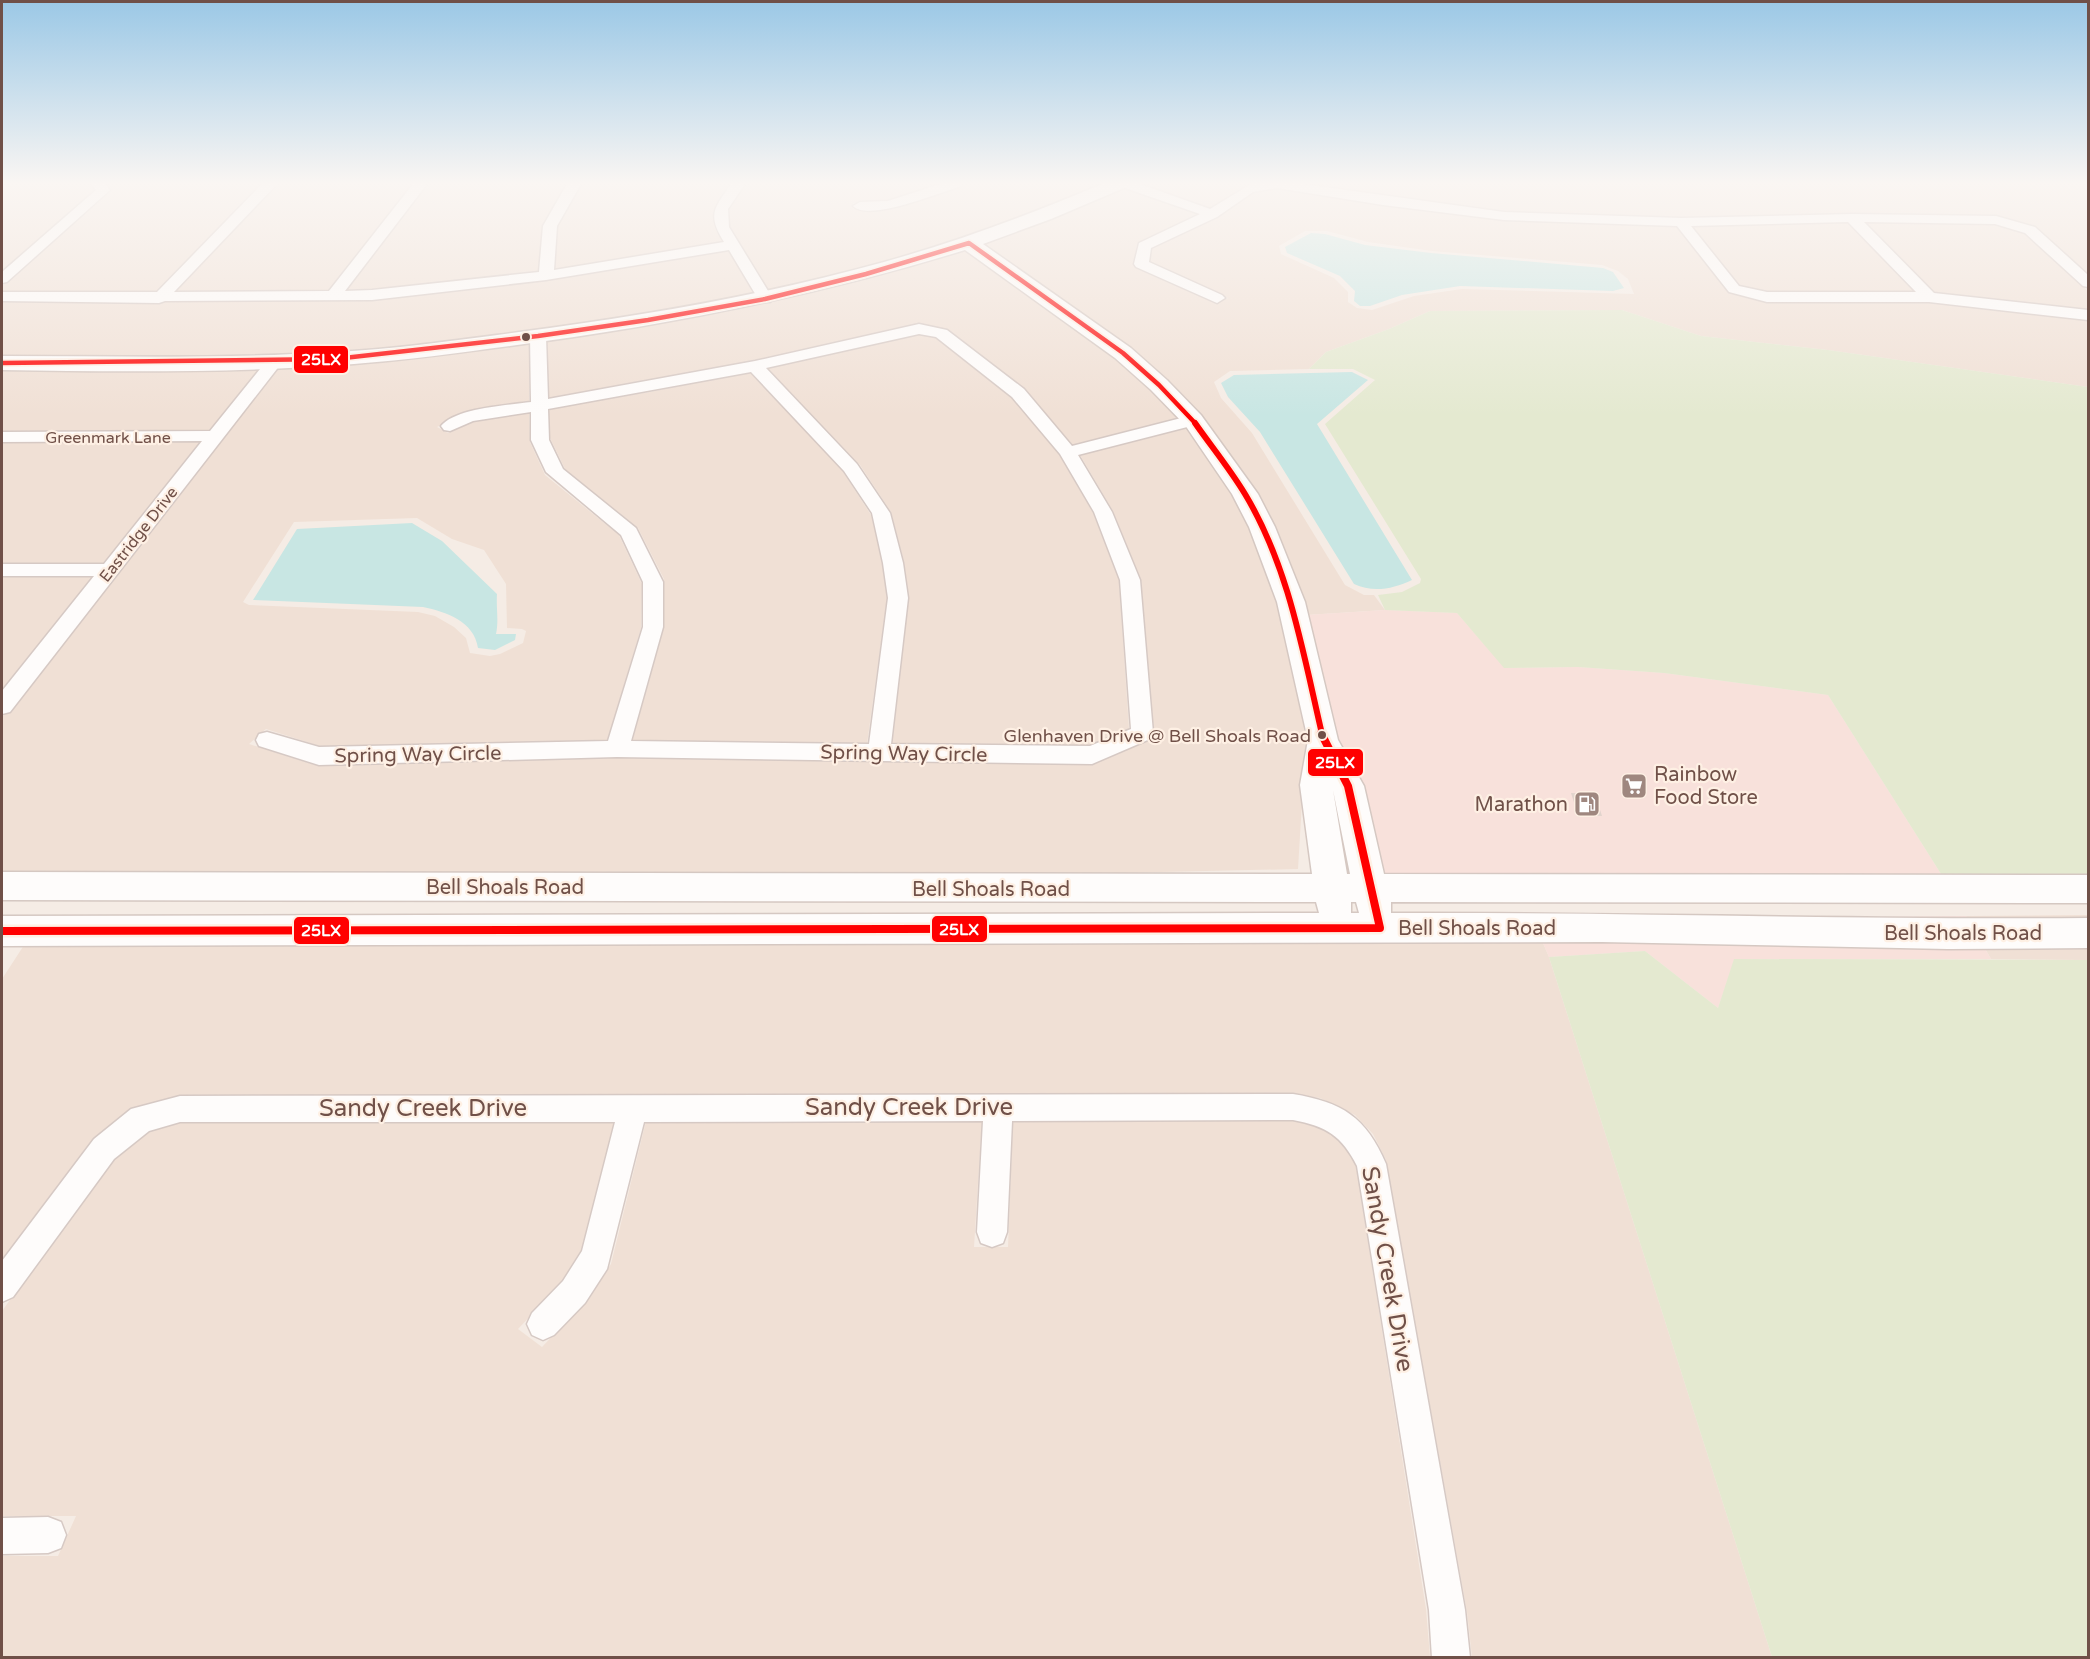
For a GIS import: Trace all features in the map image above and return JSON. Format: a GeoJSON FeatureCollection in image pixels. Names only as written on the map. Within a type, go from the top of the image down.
{"type":"FeatureCollection","features":[{"type":"Feature","properties":{"kind":"main road"},"geometry":{"type":"LineString","coordinates":[[2,363],[274,362],[335,359],[538,336],[648,320],[765,298],[866,274],[908,261]]}},
{"type":"Feature","properties":{"kind":"main road"},"geometry":{"type":"LineString","coordinates":[[995,261],[1123,352],[1193,420],[1245,494],[1277,562],[1302,645],[1323,740],[1348,786],[1380,928]]}},
{"type":"Feature","properties":{"kind":"main road"},"geometry":{"type":"LineString","coordinates":[[1323,740],[1316,785],[1338,929]]}},
{"type":"Feature","properties":{"kind":"main road","name":"Bell Shoals Road"},"geometry":{"type":"LineString","coordinates":[[2,886],[2088,889]]}},
{"type":"Feature","properties":{"kind":"main road","name":"Bell Shoals Road"},"geometry":{"type":"LineString","coordinates":[[7,940],[1602,927],[1948,934],[2088,933]]}},
{"type":"Feature","properties":{"kind":"street"},"geometry":{"type":"LineString","coordinates":[[2,279],[22,261]]}},
{"type":"Feature","properties":{"kind":"street"},"geometry":{"type":"LineString","coordinates":[[159,298],[195,261]]}},
{"type":"Feature","properties":{"kind":"street"},"geometry":{"type":"LineString","coordinates":[[332,297],[360,261]]}},
{"type":"Feature","properties":{"kind":"street"},"geometry":{"type":"LineString","coordinates":[[546,276],[547,261]]}},
{"type":"Feature","properties":{"kind":"street"},"geometry":{"type":"LineString","coordinates":[[2,297],[159,298],[372,295],[546,276],[643,261]]}},
{"type":"Feature","properties":{"kind":"street"},"geometry":{"type":"LineString","coordinates":[[743,261],[765,298]]}},
{"type":"Feature","properties":{"kind":"street"},"geometry":{"type":"LineString","coordinates":[[1141,261],[1141,264],[1217,298]]}},
{"type":"Feature","properties":{"kind":"street"},"geometry":{"type":"LineString","coordinates":[[1712,261],[1734,289],[1767,297],[1929,297],[2088,315]]}},
{"type":"Feature","properties":{"kind":"street"},"geometry":{"type":"LineString","coordinates":[[1894,261],[1929,297]]}},
{"type":"Feature","properties":{"kind":"street"},"geometry":{"type":"LineString","coordinates":[[2064,261],[2088,283]]}},
{"type":"Feature","properties":{"kind":"street","name":"Spring Way Circle"},"geometry":{"type":"LineString","coordinates":[[267,740],[320,756],[617,750],[1092,755],[1142,733],[1130,580],[1103,512],[1068,452],[1018,393],[941,333],[919,329],[755,366],[648,387],[469,417],[450,426]]}},
{"type":"Feature","properties":{"kind":"street"},"geometry":{"type":"LineString","coordinates":[[538,336],[540,440],[555,472],[629,532],[653,582],[652,627],[617,750]]}},
{"type":"Feature","properties":{"kind":"street","name":"Eastridge Drive"},"geometry":{"type":"LineString","coordinates":[[2,706],[274,362]]}},
{"type":"Feature","properties":{"kind":"street"},"geometry":{"type":"LineString","coordinates":[[755,366],[851,468],[880,513],[894,563],[898,598],[879,753]]}},
{"type":"Feature","properties":{"kind":"street"},"geometry":{"type":"LineString","coordinates":[[1068,452],[1193,420]]}},
{"type":"Feature","properties":{"kind":"street","name":"Greenmark Lane"},"geometry":{"type":"LineString","coordinates":[[2,437],[215,436]]}},
{"type":"Feature","properties":{"kind":"street"},"geometry":{"type":"LineString","coordinates":[[2,570],[110,570]]}},
{"type":"Feature","properties":{"kind":"street"},"geometry":{"type":"LineString","coordinates":[[992,1232],[998,1107]]}},
{"type":"Feature","properties":{"kind":"street","name":"Sandy Creek Drive"},"geometry":{"type":"LineString","coordinates":[[2,1286],[104,1149],[141,1119],[161,1112],[180,1109],[1293,1107],[1320,1110],[1344,1122],[1361,1141],[1371,1164],[1447,1610],[1451,1658]]}},
{"type":"Feature","properties":{"kind":"street"},"geometry":{"type":"LineString","coordinates":[[543,1324],[574,1292],[596,1258],[633,1108]]}},
{"type":"Feature","properties":{"kind":"street"},"geometry":{"type":"LineString","coordinates":[[2,1536],[48,1535]]}},
{"type":"Feature","properties":{"kind":"shaded area"},"geometry":{"type":"Polygon","coordinates":[[[2,261],[14,261],[2,272],[2,261]]]}},
{"type":"Feature","properties":{"kind":"shaded area"},"geometry":{"type":"Polygon","coordinates":[[[30,261],[186,261],[154,294],[2,293],[2,286],[30,261]]]}},
{"type":"Feature","properties":{"kind":"shaded area"},"geometry":{"type":"Polygon","coordinates":[[[202,261],[351,261],[326,293],[171,294],[202,261]]]}},
{"type":"Feature","properties":{"kind":"shaded area"},"geometry":{"type":"Polygon","coordinates":[[[367,261],[539,261],[538,273],[343,292],[367,261]]]}},
{"type":"Feature","properties":{"kind":"shaded area"},"geometry":{"type":"Polygon","coordinates":[[[555,261],[612,261],[554,271],[555,261]]]}},
{"type":"Feature","properties":{"kind":"shaded area"},"geometry":{"type":"Polygon","coordinates":[[[661,261],[735,261],[755,297],[647,316],[404,349],[277,357],[2,359],[2,301],[164,302],[371,298],[554,278],[661,261]]]}},
{"type":"Feature","properties":{"kind":"shaded area"},"geometry":{"type":"Polygon","coordinates":[[[751,261],[886,261],[770,293],[751,261]]]}},
{"type":"Feature","properties":{"kind":"shaded area"},"geometry":{"type":"Polygon","coordinates":[[[917,261],[985,261],[1115,355],[1180,418],[1073,445],[1026,391],[949,331],[923,325],[895,329],[752,362],[646,383],[548,399],[547,339],[650,324],[774,301],[917,261]]]}},
{"type":"Feature","properties":{"kind":"shaded area"},"geometry":{"type":"Polygon","coordinates":[[[1002,261],[1134,261],[1133,264],[1217,303],[1228,298],[1149,261],[1297,261],[1334,278],[1348,292],[1348,302],[1357,308],[1372,310],[1414,296],[1462,289],[1634,294],[1628,279],[1618,271],[1602,265],[1559,261],[1704,261],[1726,289],[1731,292],[1931,301],[2088,319],[2088,387],[1828,350],[1701,336],[1622,310],[1430,311],[1326,352],[1309,369],[1230,371],[1214,382],[1221,398],[1252,433],[1345,585],[1364,595],[1374,595],[1385,610],[1306,615],[1216,437],[1002,261]]]}},
{"type":"Feature","properties":{"kind":"shaded area"},"geometry":{"type":"Polygon","coordinates":[[[1720,261],[1886,261],[1917,294],[1766,294],[1741,287],[1720,261]]]}},
{"type":"Feature","properties":{"kind":"shaded area"},"geometry":{"type":"Polygon","coordinates":[[[1903,261],[2056,261],[2088,291],[2088,312],[1935,294],[1903,261]]]}},
{"type":"Feature","properties":{"kind":"shaded area"},"geometry":{"type":"Polygon","coordinates":[[[2072,261],[2088,261],[2088,276],[2072,261]]]}},
{"type":"Feature","properties":{"kind":"shaded area"},"geometry":{"type":"Polygon","coordinates":[[[918,333],[935,336],[1010,395],[1059,454],[1093,513],[1119,580],[1129,729],[1088,747],[892,745],[909,597],[904,561],[891,512],[860,465],[767,368],[918,333]]]}},
{"type":"Feature","properties":{"kind":"shaded area"},"geometry":{"type":"Polygon","coordinates":[[[529,341],[529,402],[468,412],[437,427],[448,433],[472,421],[529,411],[530,442],[545,475],[619,535],[642,584],[641,628],[607,742],[326,748],[266,729],[249,744],[315,765],[614,758],[1099,762],[1149,740],[1154,733],[1141,580],[1113,511],[1080,455],[1188,427],[1216,465],[1252,528],[1280,602],[1311,739],[1303,785],[1298,869],[2,898],[2,717],[15,705],[280,365],[529,341]],[[417,518],[294,522],[243,602],[249,605],[418,612],[435,616],[454,627],[466,638],[470,653],[490,656],[500,654],[523,643],[526,631],[507,628],[506,584],[484,550],[452,539],[417,518]]]}},
{"type":"Feature","properties":{"kind":"shaded area"},"geometry":{"type":"Polygon","coordinates":[[[262,366],[210,431],[2,432],[2,367],[262,366]]]}},
{"type":"Feature","properties":{"kind":"shaded area"},"geometry":{"type":"Polygon","coordinates":[[[750,372],[842,470],[871,515],[883,564],[887,598],[867,744],[632,742],[664,627],[664,579],[638,528],[565,469],[550,438],[548,408],[650,392],[750,372]]]}},
{"type":"Feature","properties":{"kind":"shaded area"},"geometry":{"type":"Polygon","coordinates":[[[202,441],[104,564],[2,564],[2,442],[202,441]]]}},
{"type":"Feature","properties":{"kind":"shaded area"},"geometry":{"type":"Polygon","coordinates":[[[2,576],[94,576],[2,692],[2,576]]]}},
{"type":"Feature","properties":{"kind":"shaded area"},"geometry":{"type":"Polygon","coordinates":[[[1385,610],[1457,613],[1505,668],[1578,667],[1664,673],[1828,695],[1943,877],[1387,901],[1336,740],[1337,734],[1334,733],[1306,615],[1385,610]]]}},
{"type":"Feature","properties":{"kind":"shaded area"},"geometry":{"type":"Polygon","coordinates":[[[2088,915],[2088,960],[1991,959],[1966,916],[2088,915]]]}},
{"type":"Feature","properties":{"kind":"shaded area"},"geometry":{"type":"Polygon","coordinates":[[[1966,916],[1991,959],[1735,959],[1718,1008],[1645,951],[1549,957],[1533,920],[1966,916]]]}},
{"type":"Feature","properties":{"kind":"shaded area"},"geometry":{"type":"Polygon","coordinates":[[[41,919],[1533,920],[1549,957],[1772,1657],[1472,1657],[1467,1612],[1386,1160],[1373,1134],[1355,1115],[1320,1098],[1292,1094],[186,1096],[140,1108],[90,1147],[2,1263],[2,979],[41,919]]]}},
{"type":"Feature","properties":{"kind":"shaded area"},"geometry":{"type":"Polygon","coordinates":[[[982,1120],[974,1247],[1008,1247],[1013,1120],[1294,1120],[1316,1123],[1333,1132],[1347,1147],[1356,1166],[1426,1609],[1430,1657],[2,1657],[2,1556],[58,1556],[76,1516],[2,1516],[2,1311],[117,1153],[146,1130],[175,1122],[615,1121],[580,1256],[560,1285],[518,1329],[542,1347],[586,1301],[611,1264],[646,1121],[982,1120]]]}},
{"type":"Feature","properties":{"kind":"green space"},"geometry":{"type":"Polygon","coordinates":[[[1622,310],[1701,336],[1828,350],[2088,387],[2088,878],[1943,877],[1828,695],[1664,673],[1578,667],[1504,668],[1457,613],[1385,610],[1378,595],[1402,592],[1420,583],[1421,579],[1325,424],[1375,380],[1353,369],[1309,369],[1326,352],[1430,311],[1622,310]]]}},
{"type":"Feature","properties":{"kind":"green space"},"geometry":{"type":"Polygon","coordinates":[[[1645,951],[1718,1008],[1734,959],[2088,960],[2088,1657],[1772,1657],[1549,957],[1645,951]]]}},
{"type":"Feature","properties":{"kind":"water"},"geometry":{"type":"Polygon","coordinates":[[[1306,261],[1528,261],[1603,268],[1613,272],[1624,288],[1613,291],[1460,286],[1402,295],[1370,306],[1360,306],[1354,301],[1355,291],[1340,276],[1306,261]]]}},
{"type":"Feature","properties":{"kind":"water"},"geometry":{"type":"Polygon","coordinates":[[[1352,372],[1368,380],[1317,424],[1412,580],[1390,588],[1376,589],[1354,584],[1260,432],[1228,397],[1221,383],[1234,375],[1352,372]]]}},
{"type":"Feature","properties":{"kind":"water"},"geometry":{"type":"Polygon","coordinates":[[[412,523],[442,541],[497,594],[496,634],[516,634],[515,640],[495,650],[478,648],[471,631],[465,624],[449,615],[423,607],[253,600],[297,529],[412,523]]]}},
{"type":"Feature","properties":{"kind":"building","name":"Marathon"},"geometry":{"type":"Polygon","coordinates":[[[1571,793],[1595,794],[1602,816],[1578,815],[1571,793]]]}},
{"type":"Feature","properties":{"kind":"transit line","name":"25LX"},"geometry":{"type":"LineString","coordinates":[[2,363],[335,359],[538,336],[648,320],[765,299],[908,261]]}},
{"type":"Feature","properties":{"kind":"transit line","name":"25LX"},"geometry":{"type":"LineString","coordinates":[[2,931],[1380,928],[1348,786],[1323,740],[1291,602],[1262,527],[1245,494],[1193,420],[1159,385],[1123,353],[995,261]]}},
{"type":"Feature","properties":{"kind":"place","name":"Glenhaven Drive @ Bell Shoals Road"},"geometry":{"type":"Point","coordinates":[1322,735]}},
{"type":"Feature","properties":{"kind":"place","name":"Rainbow Food Store"},"geometry":{"type":"Point","coordinates":[1634,786]}},
{"type":"Feature","properties":{"kind":"place","name":"Marathon"},"geometry":{"type":"Point","coordinates":[1587,804]}}]}
